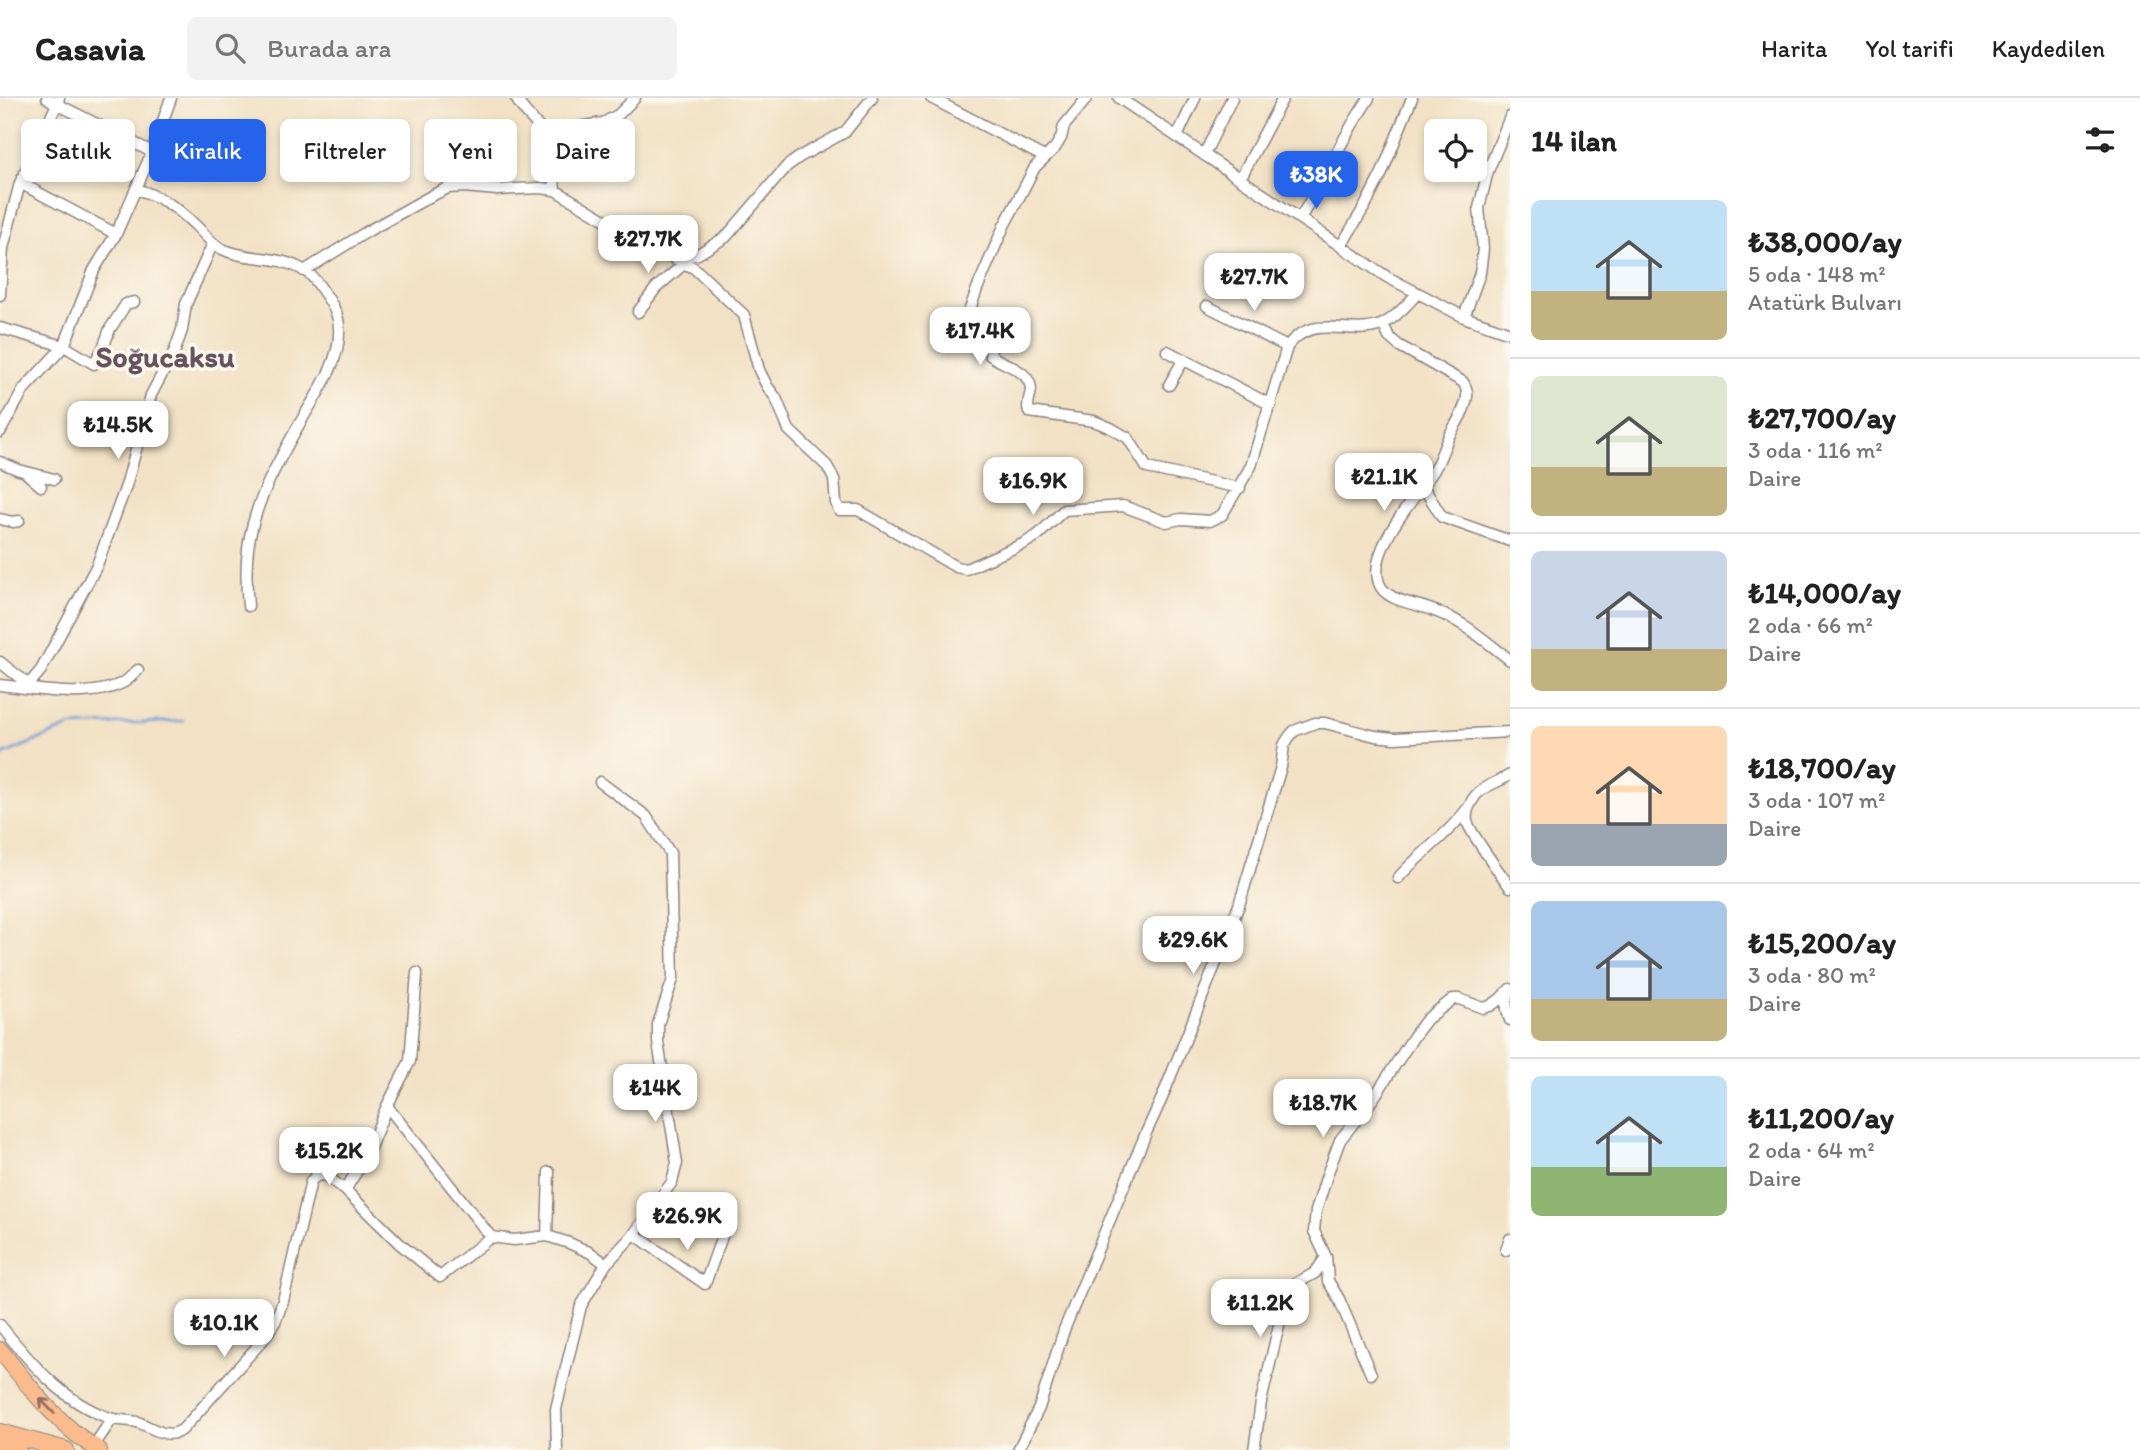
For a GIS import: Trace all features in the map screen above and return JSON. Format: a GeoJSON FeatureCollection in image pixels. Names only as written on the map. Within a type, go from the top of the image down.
{"type":"FeatureCollection","features":[{"type":"Feature","properties":{"kind":"highway"},"geometry":{"type":"LineString","coordinates":[[0,1350],[62,1422],[96,1448]]}},
{"type":"Feature","properties":{"kind":"highway"},"geometry":{"type":"LineString","coordinates":[[0,1432],[66,1450]]}},
{"type":"Feature","properties":{"kind":"highway"},"geometry":{"type":"LineString","coordinates":[[0,1445],[18,1450]]}},
{"type":"Feature","properties":{"kind":"street"},"geometry":{"type":"LineString","coordinates":[[164,119],[171,98]]}},
{"type":"Feature","properties":{"kind":"street"},"geometry":{"type":"LineString","coordinates":[[516,98],[523,112],[531,119]]}},
{"type":"Feature","properties":{"kind":"street"},"geometry":{"type":"LineString","coordinates":[[610,119],[635,98]]}},
{"type":"Feature","properties":{"kind":"street"},"geometry":{"type":"LineString","coordinates":[[638,312],[680,261],[698,254],[726,237],[787,166],[845,132],[872,98]]}},
{"type":"Feature","properties":{"kind":"street"},"geometry":{"type":"LineString","coordinates":[[931,98],[1044,157]]}},
{"type":"Feature","properties":{"kind":"street"},"geometry":{"type":"LineString","coordinates":[[1087,98],[1064,126],[1055,148],[1035,167],[1004,226],[970,309],[973,324],[992,345],[990,355],[1022,373],[1029,380],[1029,412],[1094,421],[1128,438],[1147,468],[1240,488]]}},
{"type":"Feature","properties":{"kind":"street"},"geometry":{"type":"LineString","coordinates":[[1119,98],[1135,102],[1177,137],[1387,277],[1464,317],[1510,333]]}},
{"type":"Feature","properties":{"kind":"street"},"geometry":{"type":"LineString","coordinates":[[1177,137],[1195,98]]}},
{"type":"Feature","properties":{"kind":"street"},"geometry":{"type":"LineString","coordinates":[[1204,155],[1232,98]]}},
{"type":"Feature","properties":{"kind":"street"},"geometry":{"type":"LineString","coordinates":[[1241,179],[1283,98]]}},
{"type":"Feature","properties":{"kind":"street"},"geometry":{"type":"LineString","coordinates":[[1300,219],[1369,98]]}},
{"type":"Feature","properties":{"kind":"street"},"geometry":{"type":"LineString","coordinates":[[1341,246],[1382,173],[1412,98]]}},
{"type":"Feature","properties":{"kind":"street"},"geometry":{"type":"LineString","coordinates":[[0,295],[2,248],[20,183],[55,100],[149,150]]}},
{"type":"Feature","properties":{"kind":"street"},"geometry":{"type":"LineString","coordinates":[[1464,317],[1480,273],[1483,249],[1479,208],[1488,171],[1510,117]]}},
{"type":"Feature","properties":{"kind":"street"},"geometry":{"type":"LineString","coordinates":[[0,432],[24,389],[64,346],[94,270],[116,234],[149,159]]}},
{"type":"Feature","properties":{"kind":"street"},"geometry":{"type":"LineString","coordinates":[[555,182],[555,190]]}},
{"type":"Feature","properties":{"kind":"street"},"geometry":{"type":"LineString","coordinates":[[20,183],[116,234]]}},
{"type":"Feature","properties":{"kind":"street"},"geometry":{"type":"LineString","coordinates":[[304,271],[368,231],[449,188],[555,190],[642,242],[694,268],[744,315],[766,386],[776,398],[789,430],[827,466],[834,480],[839,510],[858,510],[956,567],[966,569],[1025,543],[1038,535],[1064,510],[1123,506],[1166,522],[1181,519],[1210,521],[1222,515],[1251,466],[1287,347],[1294,337],[1305,331],[1324,327],[1370,327],[1383,324],[1418,293]]}},
{"type":"Feature","properties":{"kind":"street"},"geometry":{"type":"LineString","coordinates":[[136,189],[169,202],[220,248],[284,261],[312,276],[333,306],[339,328],[334,358],[320,391],[282,455],[254,517],[246,553],[248,606]]}},
{"type":"Feature","properties":{"kind":"street"},"geometry":{"type":"LineString","coordinates":[[27,686],[41,670],[97,565],[130,474],[151,396],[175,350],[182,330],[186,304],[213,243]]}},
{"type":"Feature","properties":{"kind":"street"},"geometry":{"type":"LineString","coordinates":[[0,328],[64,346],[94,363],[121,311],[126,304],[134,302]]}},
{"type":"Feature","properties":{"kind":"street"},"geometry":{"type":"LineString","coordinates":[[1207,306],[1287,347]]}},
{"type":"Feature","properties":{"kind":"street"},"geometry":{"type":"LineString","coordinates":[[1383,324],[1389,337],[1398,345],[1463,382],[1467,389],[1467,398],[1434,471],[1392,529],[1381,552],[1378,582],[1383,590],[1394,597],[1451,617],[1471,628],[1510,660]]}},
{"type":"Feature","properties":{"kind":"street"},"geometry":{"type":"LineString","coordinates":[[1167,351],[1271,405]]}},
{"type":"Feature","properties":{"kind":"street"},"geometry":{"type":"LineString","coordinates":[[1169,385],[1184,359]]}},
{"type":"Feature","properties":{"kind":"street"},"geometry":{"type":"LineString","coordinates":[[0,462],[54,479]]}},
{"type":"Feature","properties":{"kind":"street"},"geometry":{"type":"LineString","coordinates":[[23,471],[41,486]]}},
{"type":"Feature","properties":{"kind":"street"},"geometry":{"type":"LineString","coordinates":[[1422,485],[1442,517],[1510,541]]}},
{"type":"Feature","properties":{"kind":"street"},"geometry":{"type":"LineString","coordinates":[[0,519],[19,521]]}},
{"type":"Feature","properties":{"kind":"street"},"geometry":{"type":"LineString","coordinates":[[0,662],[27,686]]}},
{"type":"Feature","properties":{"kind":"street"},"geometry":{"type":"LineString","coordinates":[[0,685],[83,692],[126,681],[138,670]]}},
{"type":"Feature","properties":{"kind":"street"},"geometry":{"type":"LineString","coordinates":[[1018,1450],[1046,1388],[1068,1320],[1162,1098],[1239,905],[1281,767],[1284,745],[1289,737],[1294,731],[1315,723],[1394,738],[1510,732]]}},
{"type":"Feature","properties":{"kind":"street"},"geometry":{"type":"LineString","coordinates":[[1398,878],[1457,823],[1475,796],[1510,775]]}},
{"type":"Feature","properties":{"kind":"street"},"geometry":{"type":"LineString","coordinates":[[557,1450],[556,1409],[581,1306],[606,1264],[634,1234],[672,1182],[677,1163],[658,1042],[658,1024],[673,979],[670,853],[646,816],[600,782]]}},
{"type":"Feature","properties":{"kind":"street"},"geometry":{"type":"LineString","coordinates":[[1468,807],[1466,821],[1510,887]]}},
{"type":"Feature","properties":{"kind":"street"},"geometry":{"type":"LineString","coordinates":[[345,1190],[367,1155],[387,1106],[410,1061],[417,972]]}},
{"type":"Feature","properties":{"kind":"street"},"geometry":{"type":"LineString","coordinates":[[1510,990],[1507,1001],[1510,1020]]}},
{"type":"Feature","properties":{"kind":"street"},"geometry":{"type":"LineString","coordinates":[[1371,1374],[1339,1299],[1328,1281],[1326,1256],[1314,1231],[1323,1187],[1340,1140],[1373,1099],[1414,1036],[1436,1012],[1453,999],[1483,1008],[1490,1006],[1510,990]]}},
{"type":"Feature","properties":{"kind":"street"},"geometry":{"type":"LineString","coordinates":[[387,1106],[491,1237],[514,1240],[547,1236],[591,1253],[606,1264]]}},
{"type":"Feature","properties":{"kind":"street"},"geometry":{"type":"LineString","coordinates":[[547,1236],[549,1172]]}},
{"type":"Feature","properties":{"kind":"street"},"geometry":{"type":"LineString","coordinates":[[0,1325],[30,1362],[51,1382],[90,1409],[112,1419],[136,1422],[168,1434],[176,1434],[263,1340],[275,1322],[283,1301],[311,1181],[316,1176],[325,1175],[345,1190],[400,1244],[440,1277],[491,1237]]}},
{"type":"Feature","properties":{"kind":"street"},"geometry":{"type":"LineString","coordinates":[[634,1234],[705,1284],[726,1225]]}},
{"type":"Feature","properties":{"kind":"street"},"geometry":{"type":"LineString","coordinates":[[1254,1450],[1286,1295],[1295,1284],[1315,1273],[1326,1256]]}},
{"type":"Feature","properties":{"kind":"street"},"geometry":{"type":"LineString","coordinates":[[96,1448],[112,1419]]}},
{"type":"Feature","properties":{"kind":"waterway"},"geometry":{"type":"LineString","coordinates":[[0,756],[71,726],[183,721]]}},
{"type":"Feature","properties":{"kind":"district","name":"Soğucaksu"},"geometry":{"type":"Point","coordinates":[165,357]}}]}
